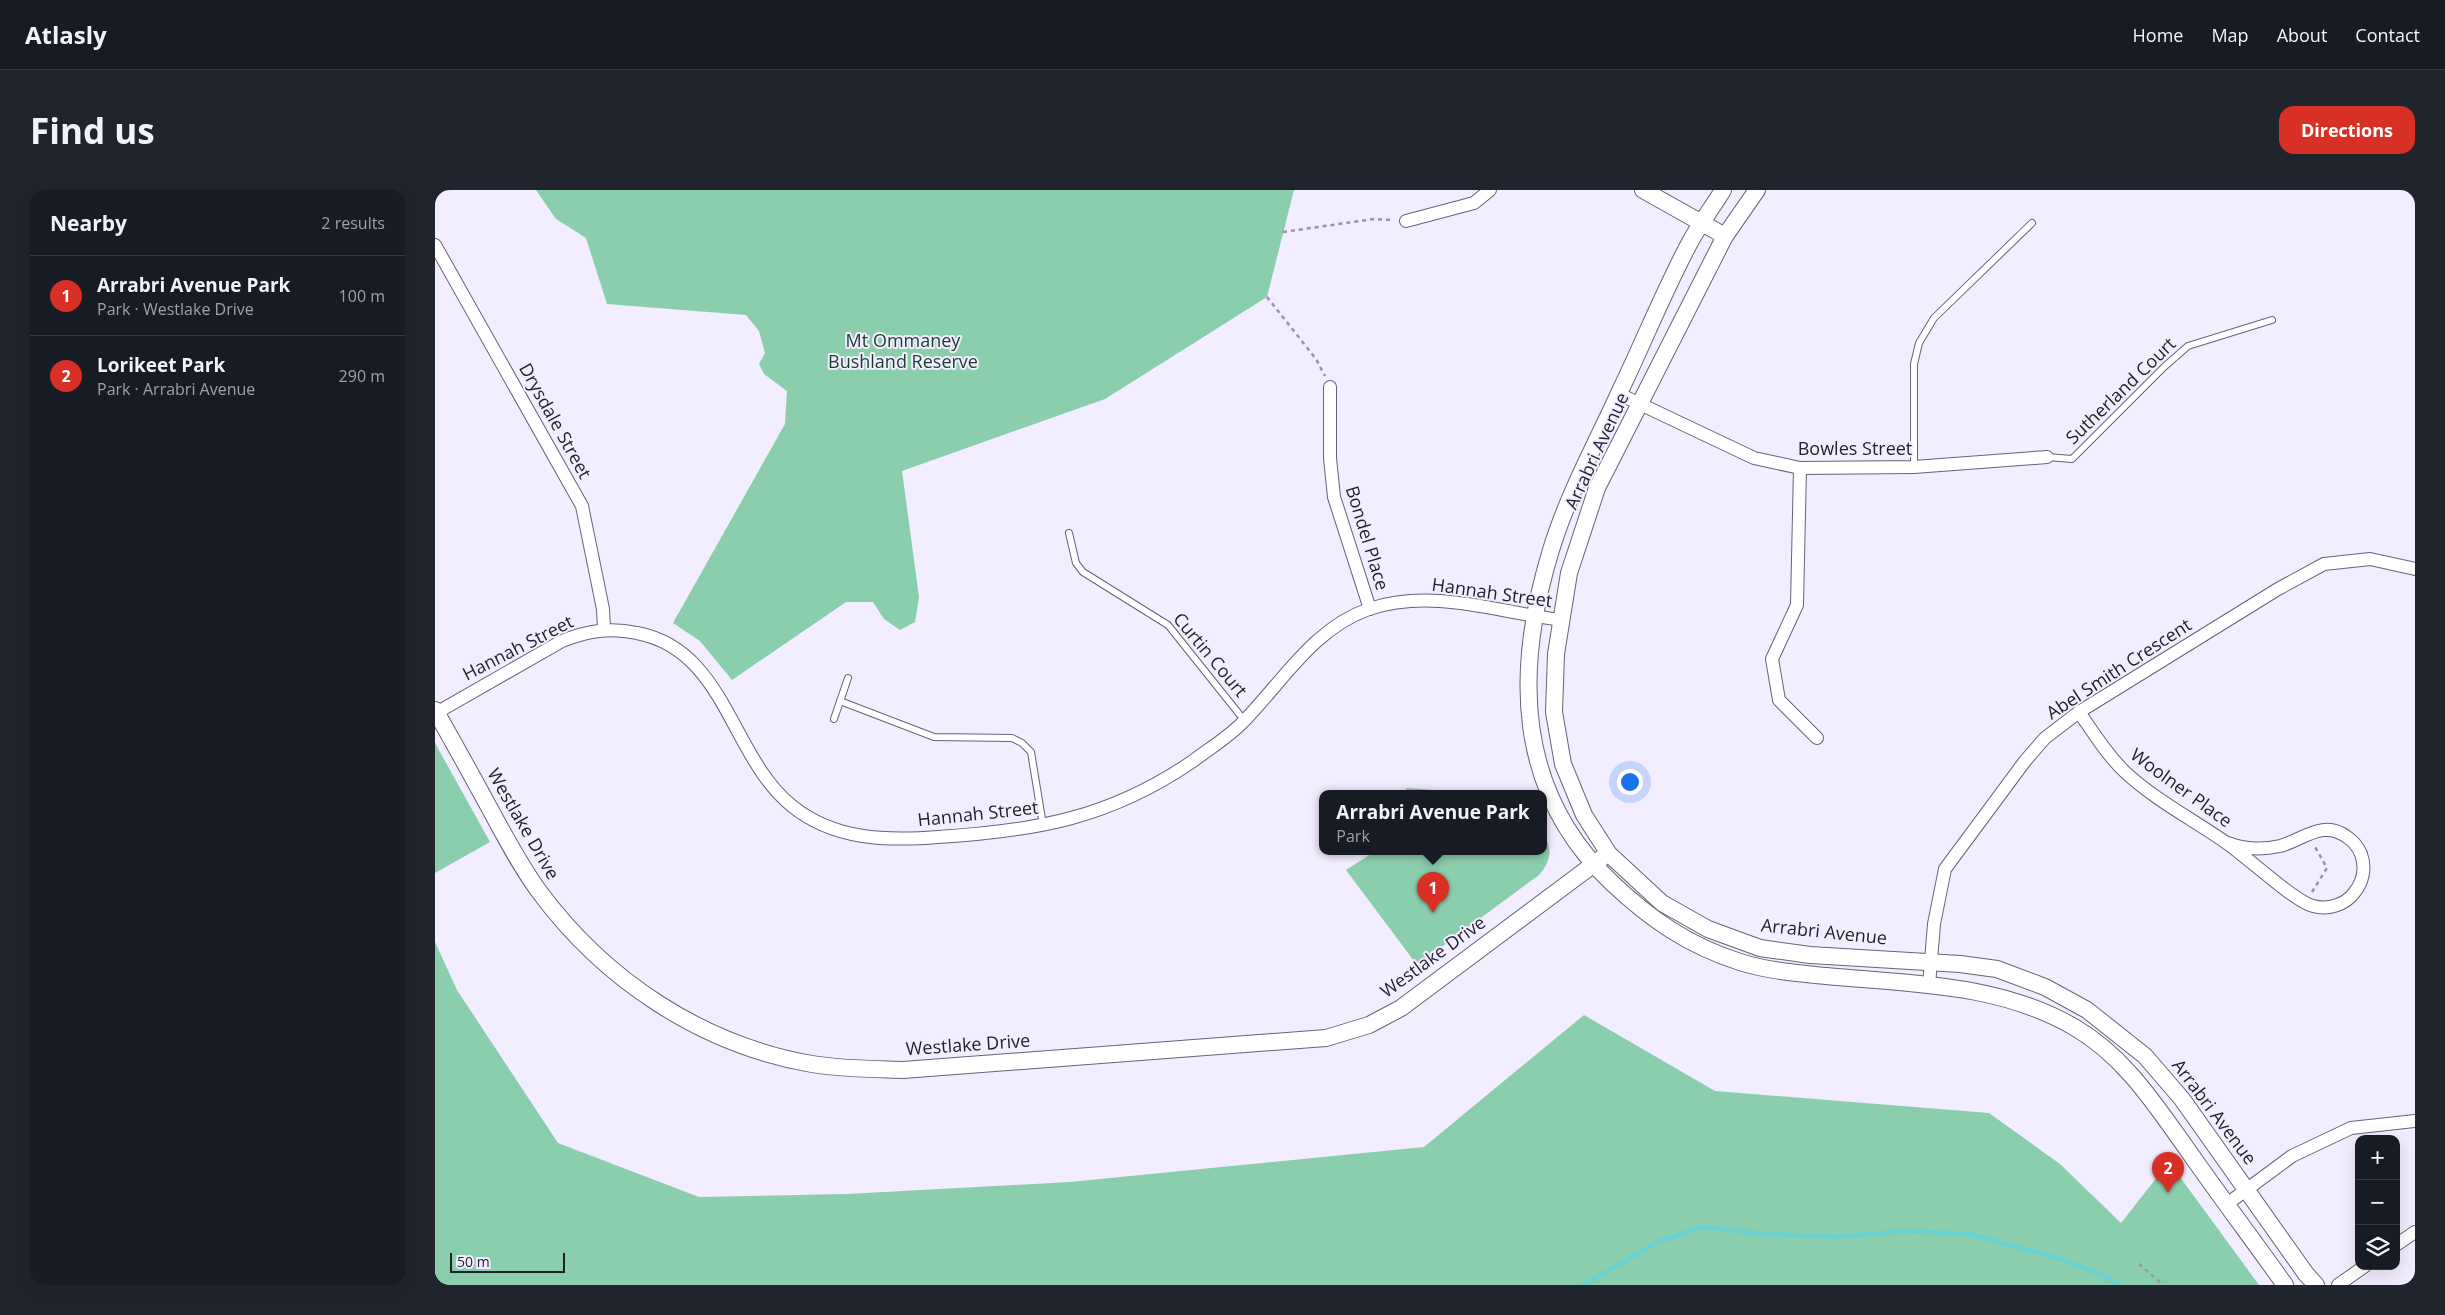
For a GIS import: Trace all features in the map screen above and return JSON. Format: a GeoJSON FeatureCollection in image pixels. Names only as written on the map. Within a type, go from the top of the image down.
{"type":"FeatureCollection","features":[{"type":"Feature","properties":{"kind":"street"},"geometry":{"type":"LineString","coordinates":[[1407,221],[1474,203],[1490,190]]}},
{"type":"Feature","properties":{"kind":"street"},"geometry":{"type":"LineString","coordinates":[[1643,190],[1725,236]]}},
{"type":"Feature","properties":{"kind":"street","name":"Arrabri Avenue"},"geometry":{"type":"LineString","coordinates":[[1723,190],[1689,244],[1564,514],[1551,551],[1536,617],[1528,682],[1531,739],[1542,779],[1563,824],[1592,864],[1654,920],[1690,943],[1715,954],[1769,970],[1929,985],[2007,998],[2057,1018],[2096,1042],[2126,1068],[2142,1086],[2285,1285]]}},
{"type":"Feature","properties":{"kind":"street","name":"Arrabri Avenue"},"geometry":{"type":"LineString","coordinates":[[1757,190],[1725,236],[1594,496],[1569,573],[1556,654],[1554,712],[1563,764],[1584,815],[1609,854],[1662,903],[1708,929],[1760,948],[1810,955],[1931,962],[1997,969],[2045,988],[2087,1010],[2145,1056],[2182,1099],[2316,1285]]}},
{"type":"Feature","properties":{"kind":"street","name":"Drysdale Street"},"geometry":{"type":"LineString","coordinates":[[435,245],[583,506],[603,608],[605,630]]}},
{"type":"Feature","properties":{"kind":"street","name":"Bondel Place"},"geometry":{"type":"LineString","coordinates":[[1330,387],[1330,458],[1334,497],[1370,609]]}},
{"type":"Feature","properties":{"kind":"street","name":"Bowles Street"},"geometry":{"type":"LineString","coordinates":[[1619,394],[1754,458],[1800,468],[1914,467],[2047,457]]}},
{"type":"Feature","properties":{"kind":"street"},"geometry":{"type":"LineString","coordinates":[[1800,468],[1797,605],[1771,659],[1779,700],[1817,738]]}},
{"type":"Feature","properties":{"kind":"street","name":"Abel Smith Crescent"},"geometry":{"type":"LineString","coordinates":[[1929,985],[1934,924],[1945,869],[2033,751],[2079,712],[2278,589],[2324,564],[2370,559],[2415,569]]}},
{"type":"Feature","properties":{"kind":"street","name":"Hannah Street"},"geometry":{"type":"LineString","coordinates":[[436,711],[578,634],[605,630],[628,631],[662,639],[692,660],[710,682],[771,786],[793,807],[833,829],[875,839],[909,839],[998,832],[1043,826],[1081,817],[1114,805],[1163,782],[1232,732],[1321,636],[1343,620],[1370,609],[1403,602],[1435,599],[1561,620]]}},
{"type":"Feature","properties":{"kind":"street","name":"Westlake Drive"},"geometry":{"type":"LineString","coordinates":[[436,711],[521,866],[565,925],[604,964],[629,985],[696,1026],[772,1055],[812,1064],[854,1069],[903,1070],[1326,1038],[1369,1025],[1401,1008],[1592,864],[1609,854]]}},
{"type":"Feature","properties":{"kind":"street","name":"Woolner Place"},"geometry":{"type":"LineString","coordinates":[[2079,712],[2124,771],[2227,843],[2306,903],[2315,907],[2329,908],[2345,902],[2358,889],[2363,873],[2359,851],[2344,835],[2326,829],[2307,833],[2289,843],[2263,849],[2227,843]]}},
{"type":"Feature","properties":{"kind":"street"},"geometry":{"type":"LineString","coordinates":[[2227,1204],[2292,1156],[2351,1128],[2415,1122]]}},
{"type":"Feature","properties":{"kind":"street"},"geometry":{"type":"LineString","coordinates":[[2400,1242],[2415,1232]]}},
{"type":"Feature","properties":{"kind":"street"},"geometry":{"type":"LineString","coordinates":[[2338,1285],[2359,1270]]}},
{"type":"Feature","properties":{"kind":"lane"},"geometry":{"type":"LineString","coordinates":[[1914,467],[1914,364],[1919,343],[1934,318],[2032,223]]}},
{"type":"Feature","properties":{"kind":"lane","name":"Sutherland Court"},"geometry":{"type":"LineString","coordinates":[[2047,457],[2072,459],[2163,367],[2188,346],[2272,320]]}},
{"type":"Feature","properties":{"kind":"lane","name":"Curtin Court"},"geometry":{"type":"LineString","coordinates":[[1069,533],[1076,563],[1083,572],[1169,625],[1244,720]]}},
{"type":"Feature","properties":{"kind":"lane"},"geometry":{"type":"LineString","coordinates":[[834,719],[848,678]]}},
{"type":"Feature","properties":{"kind":"lane"},"geometry":{"type":"LineString","coordinates":[[841,701],[934,737],[1012,738],[1022,742],[1031,752],[1043,826]]}},
{"type":"Feature","properties":{"kind":"path"},"geometry":{"type":"LineString","coordinates":[[1283,232],[1374,219],[1407,221]]}},
{"type":"Feature","properties":{"kind":"path"},"geometry":{"type":"LineString","coordinates":[[1267,296],[1316,359],[1330,387]]}},
{"type":"Feature","properties":{"kind":"path"},"geometry":{"type":"LineString","coordinates":[[2306,903],[2327,868],[2307,833]]}},
{"type":"Feature","properties":{"kind":"path"},"geometry":{"type":"LineString","coordinates":[[2139,1264],[2163,1285]]}},
{"type":"Feature","properties":{"kind":"green space","name":"Mt Ommaney Bushland Reserve"},"geometry":{"type":"Polygon","coordinates":[[[536,190],[1294,190],[1267,297],[1105,399],[902,471],[919,597],[915,622],[900,630],[884,619],[873,602],[846,602],[732,680],[700,641],[673,623],[785,424],[787,391],[764,374],[759,364],[765,353],[759,331],[746,315],[607,304],[586,238],[556,219],[536,190]]]}},
{"type":"Feature","properties":{"kind":"green space"},"geometry":{"type":"Polygon","coordinates":[[[435,743],[490,842],[435,873],[435,743]]]}},
{"type":"Feature","properties":{"kind":"green space"},"geometry":{"type":"Polygon","coordinates":[[[1406,788],[1434,790],[1406,790],[1406,788]]]}},
{"type":"Feature","properties":{"kind":"green space"},"geometry":{"type":"Polygon","coordinates":[[[1547,842],[1549,850],[1546,865],[1539,875],[1417,965],[1346,870],[1369,855],[1547,855],[1547,842]]]}},
{"type":"Feature","properties":{"kind":"green space"},"geometry":{"type":"Polygon","coordinates":[[[435,942],[457,990],[558,1143],[699,1197],[847,1194],[1070,1182],[1424,1147],[1584,1015],[1715,1091],[1989,1113],[2060,1164],[2121,1223],[2169,1162],[2259,1285],[435,1285],[435,942]]]}},
{"type":"Feature","properties":{"kind":"waterway"},"geometry":{"type":"LineString","coordinates":[[1583,1285],[1658,1242],[1702,1227],[1764,1234],[1837,1237],[1903,1231],[1970,1234],[2061,1259],[2109,1278],[2118,1285]]}},
{"type":"Feature","properties":{"kind":"place","name":"Arrabri Avenue Park"},"geometry":{"type":"Point","coordinates":[1433,913]}},
{"type":"Feature","properties":{"kind":"place","name":"Lorikeet Park"},"geometry":{"type":"Point","coordinates":[2168,1193]}}]}
